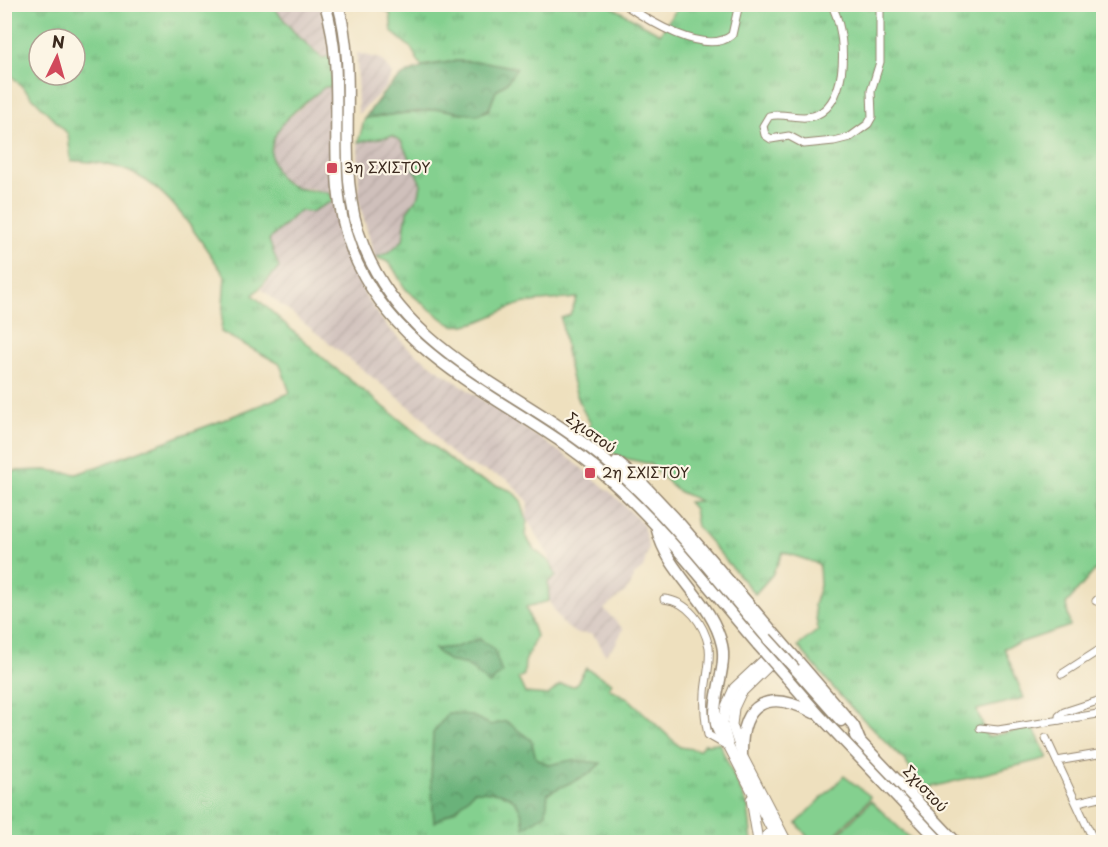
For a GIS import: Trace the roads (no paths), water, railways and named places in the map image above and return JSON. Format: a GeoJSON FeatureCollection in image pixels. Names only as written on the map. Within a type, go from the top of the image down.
{"type":"FeatureCollection","features":[{"type":"Feature","properties":{"kind":"main road","name":"Σχιστού"},"geometry":{"type":"LineString","coordinates":[[325,4],[336,58],[337,159],[342,213],[352,251],[371,289],[394,322],[418,346],[576,452],[611,481],[763,641],[795,669],[956,843]]}},
{"type":"Feature","properties":{"kind":"main road","name":"Σχιστού"},"geometry":{"type":"LineString","coordinates":[[338,4],[348,56],[348,160],[353,211],[363,246],[381,283],[403,315],[434,344],[583,443],[619,473],[654,507],[763,641],[787,678],[940,843]]}},
{"type":"Feature","properties":{"kind":"main road"},"geometry":{"type":"LineString","coordinates":[[583,443],[612,458],[643,484],[854,726],[860,741]]}},
{"type":"Feature","properties":{"kind":"main road"},"geometry":{"type":"LineString","coordinates":[[656,527],[669,560],[707,609],[720,637],[724,663],[715,720],[718,734],[728,744]]}},
{"type":"Feature","properties":{"kind":"main road"},"geometry":{"type":"LineString","coordinates":[[778,843],[728,744],[724,719],[731,694],[739,681],[785,645]]}},
{"type":"Feature","properties":{"kind":"main road"},"geometry":{"type":"LineString","coordinates":[[785,645],[750,682],[735,703],[733,729],[742,755],[787,843]]}},
{"type":"Feature","properties":{"kind":"main road"},"geometry":{"type":"LineString","coordinates":[[742,755],[746,721],[760,705],[772,700],[787,701],[820,716]]}},
{"type":"Feature","properties":{"kind":"main road"},"geometry":{"type":"LineString","coordinates":[[748,785],[760,842]]}},
{"type":"Feature","properties":{"kind":"street"},"geometry":{"type":"LineString","coordinates":[[624,4],[673,33],[714,42],[732,35],[739,4]]}},
{"type":"Feature","properties":{"kind":"street"},"geometry":{"type":"LineString","coordinates":[[831,4],[840,22],[842,65],[837,95],[828,107],[813,116],[769,116],[763,126],[768,137],[775,140],[789,136],[804,144],[834,141],[850,137],[868,124],[873,117],[872,92],[880,62],[880,4]]}},
{"type":"Feature","properties":{"kind":"street"},"geometry":{"type":"LineString","coordinates":[[1096,601],[1104,594]]}},
{"type":"Feature","properties":{"kind":"street"},"geometry":{"type":"LineString","coordinates":[[664,599],[680,602],[689,609],[704,633],[709,658],[705,694],[708,735],[728,744]]}},
{"type":"Feature","properties":{"kind":"street"},"geometry":{"type":"LineString","coordinates":[[1062,674],[1104,647]]}},
{"type":"Feature","properties":{"kind":"street"},"geometry":{"type":"LineString","coordinates":[[1059,720],[1059,716],[1064,712],[1104,699]]}},
{"type":"Feature","properties":{"kind":"street"},"geometry":{"type":"LineString","coordinates":[[980,728],[987,731],[1104,713]]}},
{"type":"Feature","properties":{"kind":"street"},"geometry":{"type":"LineString","coordinates":[[1046,738],[1078,802],[1093,842],[1104,839]]}},
{"type":"Feature","properties":{"kind":"street"},"geometry":{"type":"LineString","coordinates":[[1057,761],[1104,753]]}},
{"type":"Feature","properties":{"kind":"street"},"geometry":{"type":"LineString","coordinates":[[1078,802],[1104,796]]}},
{"type":"Feature","properties":{"kind":"street"},"geometry":{"type":"LineString","coordinates":[[760,842],[759,828],[766,822]]}},
{"type":"Feature","properties":{"kind":"street"},"geometry":{"type":"LineString","coordinates":[[760,842],[771,832]]}},
{"type":"Feature","properties":{"kind":"place","name":"3η ΣΧΙΣΤΟΥ"},"geometry":{"type":"Point","coordinates":[332,168]}},
{"type":"Feature","properties":{"kind":"place","name":"2η ΣΧΙΣΤΟΥ"},"geometry":{"type":"Point","coordinates":[590,473]}}]}
